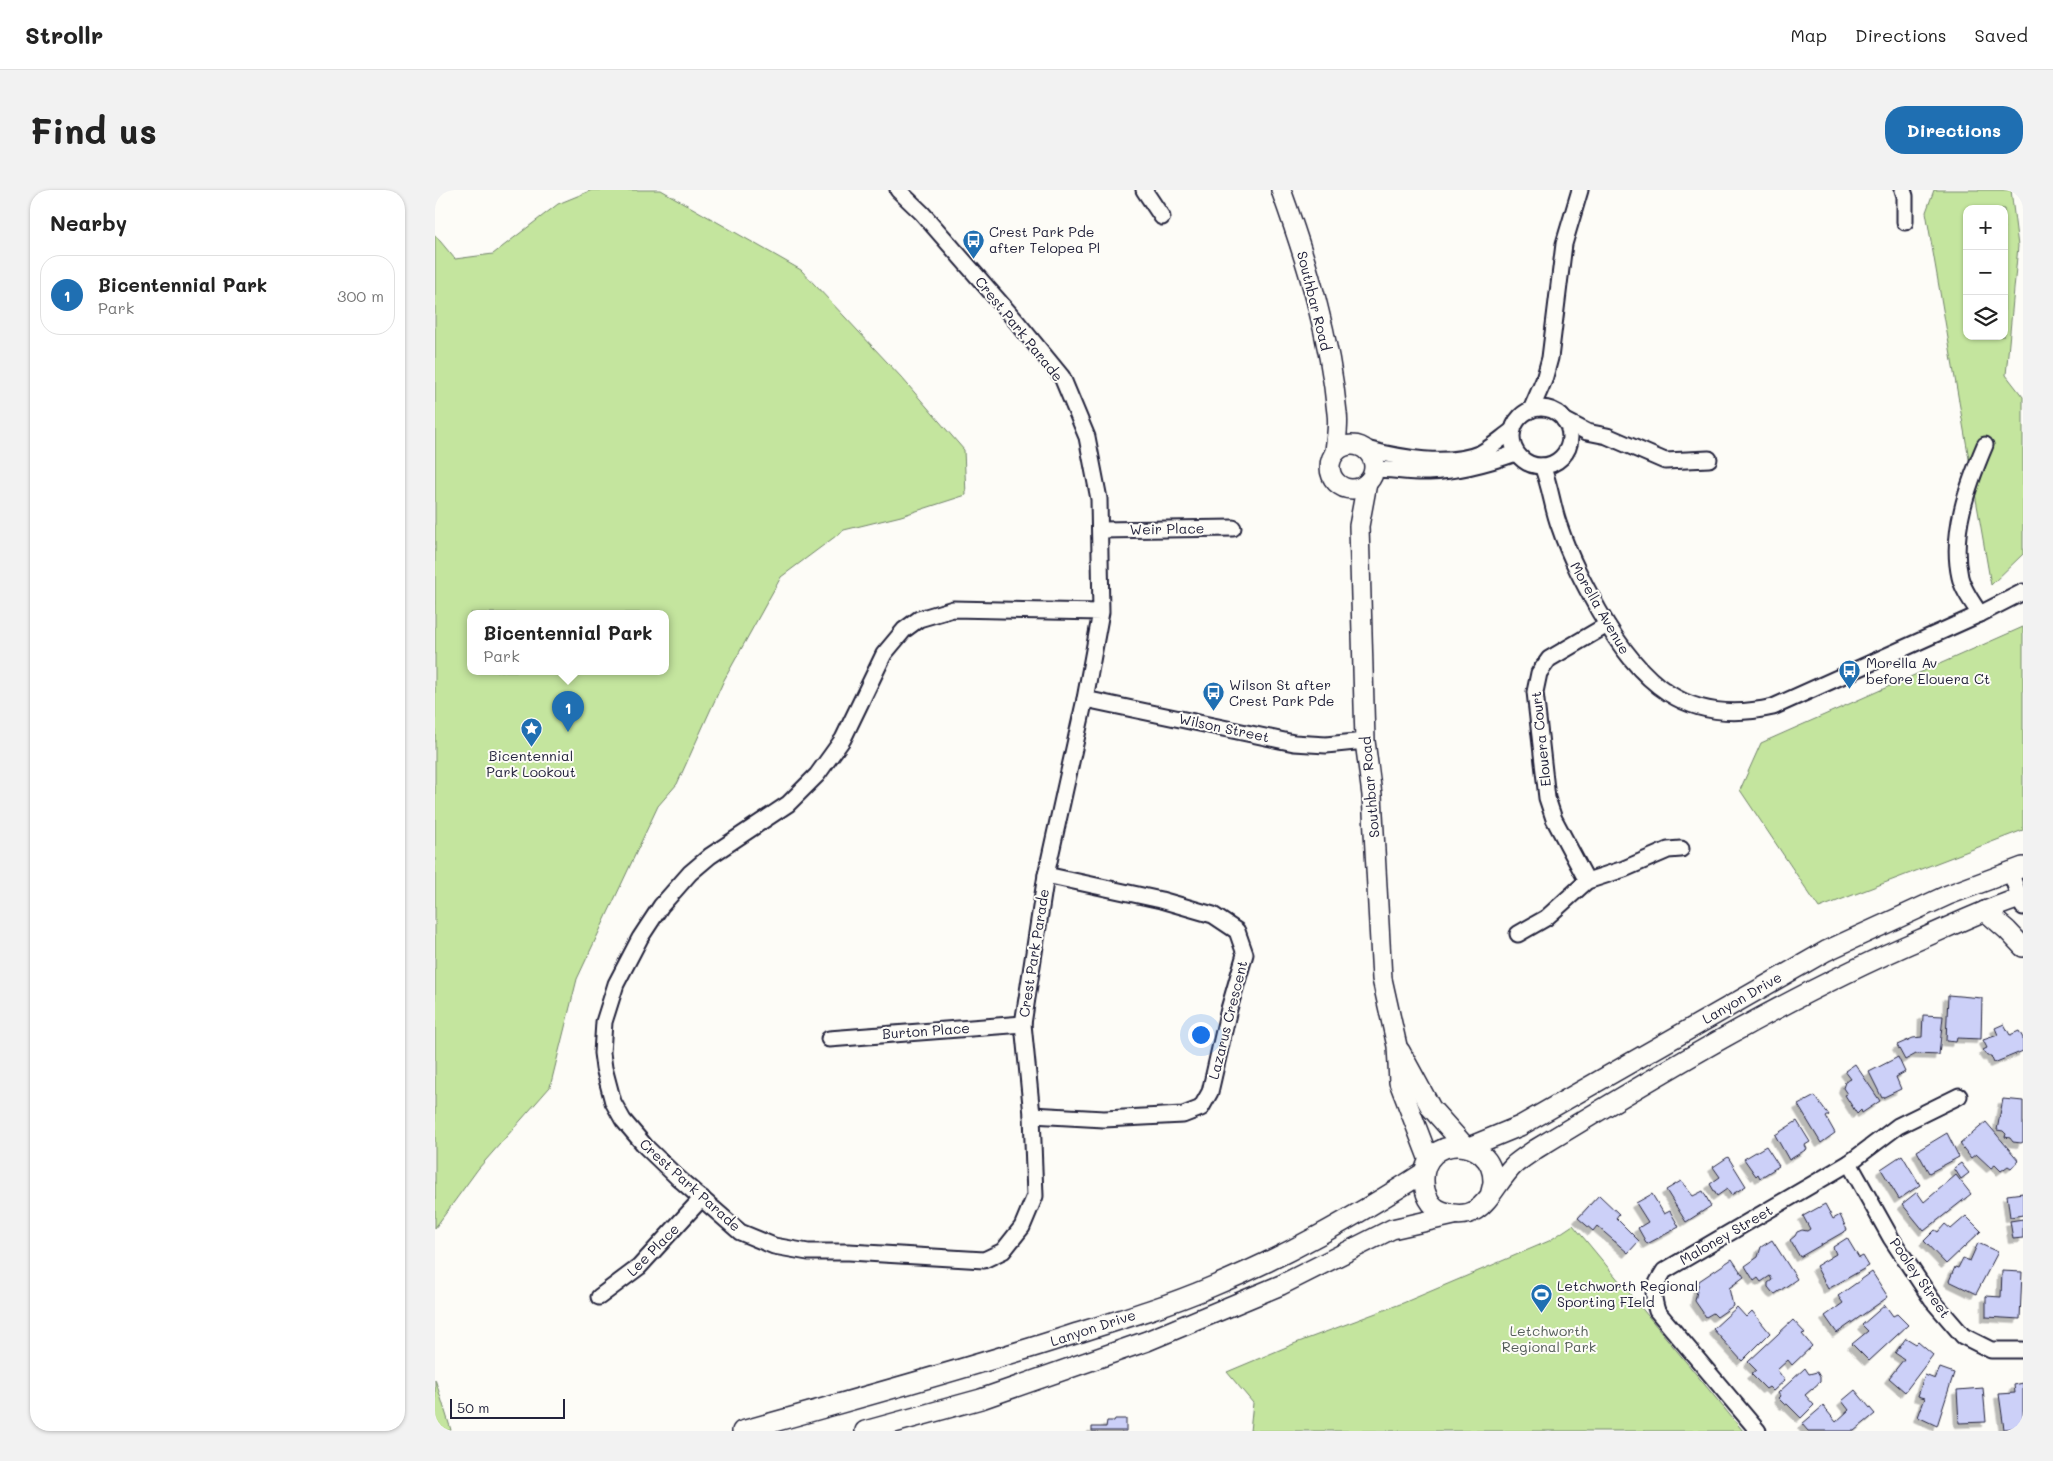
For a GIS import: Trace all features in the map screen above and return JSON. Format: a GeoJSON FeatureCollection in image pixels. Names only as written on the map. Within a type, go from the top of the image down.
{"type":"FeatureCollection","features":[{"type":"Feature","properties":{"kind":"main road","name":"Southbar Road"},"geometry":{"type":"LineString","coordinates":[[1281,190],[1298,237],[1324,333],[1338,415],[1335,452]]}},
{"type":"Feature","properties":{"kind":"main road","name":"Southbar Road"},"geometry":{"type":"LineString","coordinates":[[1338,415],[1359,447]]}},
{"type":"Feature","properties":{"kind":"main road"},"geometry":{"type":"LineString","coordinates":[[1343,446],[1359,447],[1373,458],[1371,476],[1360,488],[1350,490],[1341,487],[1334,480],[1329,471],[1330,460],[1335,452],[1343,446]]}},
{"type":"Feature","properties":{"kind":"main road","name":"Southbar Road"},"geometry":{"type":"LineString","coordinates":[[1371,476],[1359,526],[1365,742],[1372,795],[1383,978],[1397,1046],[1399,1082],[1426,1167]]}},
{"type":"Feature","properties":{"kind":"main road","name":"Southbar Road"},"geometry":{"type":"LineString","coordinates":[[1341,487],[1359,526]]}},
{"type":"Feature","properties":{"kind":"main road","name":"Lanyon Drive"},"geometry":{"type":"LineString","coordinates":[[1467,1146],[1520,1126],[1826,951],[1948,895],[2016,869]]}},
{"type":"Feature","properties":{"kind":"main road","name":"Lanyon Drive"},"geometry":{"type":"LineString","coordinates":[[1490,1196],[1514,1165],[1536,1149],[1721,1038],[1862,964],[1985,911],[2022,901]]}},
{"type":"Feature","properties":{"kind":"main road"},"geometry":{"type":"LineString","coordinates":[[1985,911],[2023,947]]}},
{"type":"Feature","properties":{"kind":"main road","name":"Southbar Road"},"geometry":{"type":"LineString","coordinates":[[1397,1046],[1431,1108],[1467,1146]]}},
{"type":"Feature","properties":{"kind":"main road"},"geometry":{"type":"LineString","coordinates":[[865,1431],[981,1399],[1147,1342],[1281,1285],[1392,1229],[1454,1215],[1469,1214],[1483,1205],[1490,1196],[1493,1181],[1491,1167],[1483,1156],[1467,1146],[1453,1146],[1439,1151],[1426,1167],[1424,1188],[1429,1201],[1439,1210],[1454,1215]]}},
{"type":"Feature","properties":{"kind":"main road","name":"Lanyon Drive"},"geometry":{"type":"LineString","coordinates":[[742,1431],[973,1366],[1145,1312],[1201,1291],[1274,1259],[1337,1227],[1426,1167]]}},
{"type":"Feature","properties":{"kind":"street","name":"Crest Park Parade"},"geometry":{"type":"LineString","coordinates":[[897,190],[922,214],[1017,322],[1062,378],[1087,437],[1099,499],[1101,612],[1085,699],[1046,875],[1023,1024],[1032,1115],[1035,1196],[1022,1227],[1003,1251],[984,1260],[858,1252],[808,1252],[774,1246],[740,1232],[646,1147],[623,1120],[613,1102],[602,1053],[604,1022],[615,984],[640,938],[661,906],[691,873],[710,856],[782,809],[817,775],[843,739],[884,654],[904,630],[919,619],[953,609],[1101,612]]}},
{"type":"Feature","properties":{"kind":"street"},"geometry":{"type":"LineString","coordinates":[[1144,190],[1163,218]]}},
{"type":"Feature","properties":{"kind":"street"},"geometry":{"type":"LineString","coordinates":[[1531,410],[1544,380],[1550,358],[1564,244],[1580,190]]}},
{"type":"Feature","properties":{"kind":"street"},"geometry":{"type":"LineString","coordinates":[[1903,190],[1905,196],[1905,222]]}},
{"type":"Feature","properties":{"kind":"street"},"geometry":{"type":"LineString","coordinates":[[1544,380],[1550,410]]}},
{"type":"Feature","properties":{"kind":"street"},"geometry":{"type":"LineString","coordinates":[[1564,420],[1570,436],[1566,452],[1548,464],[1526,462],[1516,453],[1512,440],[1513,430],[1517,422],[1523,414],[1541,408],[1550,410],[1587,432],[1607,436],[1665,461],[1709,459]]}},
{"type":"Feature","properties":{"kind":"street"},"geometry":{"type":"LineString","coordinates":[[1359,447],[1391,456],[1453,460],[1481,452],[1513,430]]}},
{"type":"Feature","properties":{"kind":"street"},"geometry":{"type":"LineString","coordinates":[[1570,436],[1587,432]]}},
{"type":"Feature","properties":{"kind":"street"},"geometry":{"type":"LineString","coordinates":[[1980,614],[1964,587],[1957,558],[1959,532],[1969,481],[1985,446]]}},
{"type":"Feature","properties":{"kind":"street"},"geometry":{"type":"LineString","coordinates":[[1371,476],[1455,470],[1482,465],[1516,453]]}},
{"type":"Feature","properties":{"kind":"street","name":"Morella Avenue"},"geometry":{"type":"LineString","coordinates":[[1548,464],[1550,484],[1559,525],[1574,566],[1607,625],[1636,666],[1648,679],[1664,691],[1691,705],[1713,711],[1753,712],[1793,700],[1980,614],[2023,592]]}},
{"type":"Feature","properties":{"kind":"street","name":"Weir Place"},"geometry":{"type":"LineString","coordinates":[[1101,530],[1233,528]]}},
{"type":"Feature","properties":{"kind":"street","name":"Elouera Court"},"geometry":{"type":"LineString","coordinates":[[1587,880],[1554,819],[1547,798],[1536,687],[1539,673],[1549,659],[1607,625]]}},
{"type":"Feature","properties":{"kind":"street","name":"Wilson Street"},"geometry":{"type":"LineString","coordinates":[[1085,699],[1294,743],[1316,745],[1365,742]]}},
{"type":"Feature","properties":{"kind":"street"},"geometry":{"type":"LineString","coordinates":[[1518,934],[1546,918],[1587,880],[1624,869],[1668,850],[1681,849]]}},
{"type":"Feature","properties":{"kind":"street"},"geometry":{"type":"LineString","coordinates":[[2016,869],[2022,901]]}},
{"type":"Feature","properties":{"kind":"street","name":"Lazarus Crescent"},"geometry":{"type":"LineString","coordinates":[[1032,1115],[1105,1119],[1183,1115],[1201,1108],[1210,1092],[1229,1010],[1245,954],[1237,931],[1213,915],[1161,900],[1046,875]]}},
{"type":"Feature","properties":{"kind":"street","name":"Burton Place"},"geometry":{"type":"LineString","coordinates":[[829,1039],[1023,1024]]}},
{"type":"Feature","properties":{"kind":"street","name":"Maloney Street"},"geometry":{"type":"LineString","coordinates":[[1757,1431],[1657,1311],[1653,1298],[1655,1285],[1665,1271],[1849,1163],[1898,1126],[1959,1096]]}},
{"type":"Feature","properties":{"kind":"street","name":"Pooley Street"},"geometry":{"type":"LineString","coordinates":[[1849,1163],[1901,1253],[1932,1300],[1963,1336],[1991,1350],[2023,1350]]}},
{"type":"Feature","properties":{"kind":"street","name":"Lee Place"},"geometry":{"type":"LineString","coordinates":[[599,1297],[639,1267],[702,1198]]}},
{"type":"Feature","properties":{"kind":"green space"},"geometry":{"type":"Polygon","coordinates":[[[592,190],[661,190],[801,270],[902,378],[964,450],[966,495],[901,516],[844,530],[781,577],[724,680],[677,784],[658,806],[577,979],[550,1087],[478,1169],[435,1228],[435,235],[455,259],[493,254],[558,204],[592,190]]]}},
{"type":"Feature","properties":{"kind":"green space"},"geometry":{"type":"Polygon","coordinates":[[[1934,190],[2011,190],[2018,246],[2006,375],[2023,397],[2023,554],[1991,585],[1926,212],[1934,190]]]}},
{"type":"Feature","properties":{"kind":"green space"},"geometry":{"type":"Polygon","coordinates":[[[2023,627],[2023,830],[1819,908],[1740,790],[1761,743],[2023,627]]]}},
{"type":"Feature","properties":{"kind":"green space","name":"Letchworth Regional Park"},"geometry":{"type":"Polygon","coordinates":[[[1573,1225],[1743,1431],[1250,1431],[1253,1403],[1227,1372],[1296,1343],[1403,1303],[1549,1241],[1573,1225]]]}},
{"type":"Feature","properties":{"kind":"green space"},"geometry":{"type":"Polygon","coordinates":[[[435,1379],[451,1430],[449,1431],[435,1431],[435,1379]]]}},
{"type":"Feature","properties":{"kind":"building"},"geometry":{"type":"Polygon","coordinates":[[[1948,995],[1982,998],[1981,1039],[1957,1038],[1956,1042],[1946,1041],[1948,995]]]}},
{"type":"Feature","properties":{"kind":"building"},"geometry":{"type":"Polygon","coordinates":[[[1923,1015],[1943,1016],[1939,1055],[1916,1054],[1905,1060],[1897,1045],[1913,1038],[1922,1037],[1923,1015]]]}},
{"type":"Feature","properties":{"kind":"building"},"geometry":{"type":"Polygon","coordinates":[[[2004,1024],[2010,1035],[2019,1031],[2023,1038],[2023,1051],[1994,1063],[1991,1056],[1987,1056],[1983,1050],[1987,1048],[1983,1040],[1998,1035],[1995,1028],[2004,1024]]]}},
{"type":"Feature","properties":{"kind":"building"},"geometry":{"type":"Polygon","coordinates":[[[1898,1057],[1905,1072],[1896,1077],[1901,1089],[1882,1098],[1869,1072],[1898,1057]]]}},
{"type":"Feature","properties":{"kind":"building"},"geometry":{"type":"Polygon","coordinates":[[[1855,1064],[1880,1101],[1862,1113],[1861,1110],[1857,1114],[1845,1095],[1847,1094],[1843,1088],[1845,1082],[1851,1079],[1845,1071],[1855,1064]]]}},
{"type":"Feature","properties":{"kind":"building"},"geometry":{"type":"Polygon","coordinates":[[[1815,1096],[1829,1115],[1826,1117],[1835,1133],[1821,1143],[1798,1105],[1815,1096]]]}},
{"type":"Feature","properties":{"kind":"building"},"geometry":{"type":"Polygon","coordinates":[[[2003,1099],[2023,1101],[2023,1142],[2021,1143],[2013,1142],[2010,1138],[2005,1137],[2006,1134],[2003,1131],[1997,1130],[2003,1099]]]}},
{"type":"Feature","properties":{"kind":"building"},"geometry":{"type":"Polygon","coordinates":[[[1797,1121],[1810,1142],[1805,1145],[1807,1149],[1789,1160],[1775,1135],[1797,1121]]]}},
{"type":"Feature","properties":{"kind":"building"},"geometry":{"type":"Polygon","coordinates":[[[1986,1122],[2019,1161],[2011,1168],[2008,1166],[2001,1171],[1995,1165],[1991,1168],[1976,1154],[1971,1158],[1960,1144],[1986,1122]]]}},
{"type":"Feature","properties":{"kind":"building"},"geometry":{"type":"Polygon","coordinates":[[[1947,1133],[1959,1157],[1929,1173],[1917,1151],[1947,1133]]]}},
{"type":"Feature","properties":{"kind":"building"},"geometry":{"type":"Polygon","coordinates":[[[1766,1146],[1779,1166],[1760,1178],[1758,1174],[1756,1176],[1744,1159],[1766,1146]]]}},
{"type":"Feature","properties":{"kind":"building"},"geometry":{"type":"Polygon","coordinates":[[[1902,1155],[1920,1185],[1899,1199],[1881,1169],[1902,1155]]]}},
{"type":"Feature","properties":{"kind":"building"},"geometry":{"type":"Polygon","coordinates":[[[1728,1157],[1746,1186],[1731,1195],[1727,1189],[1717,1196],[1710,1184],[1720,1177],[1713,1167],[1728,1157]]]}},
{"type":"Feature","properties":{"kind":"building"},"geometry":{"type":"Polygon","coordinates":[[[1961,1163],[1969,1173],[1961,1179],[1954,1168],[1961,1163]]]}},
{"type":"Feature","properties":{"kind":"building"},"geometry":{"type":"Polygon","coordinates":[[[1956,1175],[1971,1194],[1924,1231],[1902,1204],[1917,1192],[1924,1202],[1956,1175]]]}},
{"type":"Feature","properties":{"kind":"building"},"geometry":{"type":"Polygon","coordinates":[[[1681,1181],[1693,1196],[1703,1191],[1711,1206],[1686,1222],[1666,1190],[1681,1181]]]}},
{"type":"Feature","properties":{"kind":"building"},"geometry":{"type":"Polygon","coordinates":[[[2023,1193],[2023,1215],[2010,1217],[2007,1195],[2023,1193]]]}},
{"type":"Feature","properties":{"kind":"building"},"geometry":{"type":"Polygon","coordinates":[[[1652,1194],[1664,1214],[1670,1211],[1679,1227],[1647,1244],[1638,1228],[1648,1222],[1636,1203],[1652,1194]]]}},
{"type":"Feature","properties":{"kind":"building"},"geometry":{"type":"Polygon","coordinates":[[[1599,1195],[1619,1214],[1616,1218],[1639,1241],[1628,1253],[1597,1226],[1593,1231],[1578,1218],[1599,1195]]]}},
{"type":"Feature","properties":{"kind":"building"},"geometry":{"type":"Polygon","coordinates":[[[1825,1204],[1833,1219],[1840,1215],[1847,1230],[1800,1257],[1790,1240],[1797,1232],[1810,1229],[1803,1216],[1825,1204]]]}},
{"type":"Feature","properties":{"kind":"building"},"geometry":{"type":"Polygon","coordinates":[[[1966,1216],[1981,1231],[1946,1264],[1924,1241],[1935,1230],[1938,1232],[1945,1224],[1951,1229],[1966,1216]]]}},
{"type":"Feature","properties":{"kind":"building"},"geometry":{"type":"Polygon","coordinates":[[[2023,1219],[2023,1238],[2013,1239],[2010,1221],[2023,1219]]]}},
{"type":"Feature","properties":{"kind":"building"},"geometry":{"type":"Polygon","coordinates":[[[1847,1238],[1859,1258],[1863,1256],[1869,1266],[1828,1289],[1816,1266],[1836,1254],[1833,1247],[1847,1238]]]}},
{"type":"Feature","properties":{"kind":"building"},"geometry":{"type":"Polygon","coordinates":[[[1772,1240],[1797,1279],[1775,1294],[1768,1287],[1768,1283],[1772,1280],[1770,1276],[1761,1282],[1758,1278],[1754,1281],[1745,1266],[1758,1257],[1761,1247],[1772,1240]]]}},
{"type":"Feature","properties":{"kind":"building"},"geometry":{"type":"Polygon","coordinates":[[[1978,1243],[1998,1252],[1976,1294],[1949,1281],[1955,1267],[1958,1268],[1963,1258],[1970,1261],[1978,1243]]]}},
{"type":"Feature","properties":{"kind":"building"},"geometry":{"type":"Polygon","coordinates":[[[1732,1259],[1744,1277],[1729,1288],[1733,1306],[1717,1317],[1713,1313],[1706,1317],[1695,1301],[1699,1281],[1732,1259]]]}},
{"type":"Feature","properties":{"kind":"building"},"geometry":{"type":"Polygon","coordinates":[[[2002,1271],[2022,1272],[2020,1319],[1986,1317],[1986,1296],[2001,1297],[2002,1271]]]}},
{"type":"Feature","properties":{"kind":"building"},"geometry":{"type":"Polygon","coordinates":[[[1872,1272],[1888,1297],[1837,1333],[1825,1316],[1843,1303],[1838,1296],[1872,1272]]]}},
{"type":"Feature","properties":{"kind":"building"},"geometry":{"type":"Polygon","coordinates":[[[1885,1305],[1893,1316],[1897,1314],[1908,1325],[1869,1361],[1852,1344],[1868,1331],[1862,1325],[1885,1305]]]}},
{"type":"Feature","properties":{"kind":"building"},"geometry":{"type":"Polygon","coordinates":[[[1737,1307],[1746,1317],[1752,1311],[1770,1333],[1742,1361],[1713,1329],[1737,1307]]]}},
{"type":"Feature","properties":{"kind":"building"},"geometry":{"type":"Polygon","coordinates":[[[1793,1320],[1805,1333],[1802,1334],[1812,1346],[1792,1365],[1788,1360],[1777,1370],[1785,1380],[1773,1391],[1769,1387],[1766,1389],[1751,1374],[1756,1370],[1748,1362],[1793,1320]]]}},
{"type":"Feature","properties":{"kind":"building"},"geometry":{"type":"Polygon","coordinates":[[[1906,1338],[1916,1344],[1918,1342],[1933,1355],[1905,1392],[1889,1378],[1904,1359],[1895,1353],[1906,1338]]]}},
{"type":"Feature","properties":{"kind":"building"},"geometry":{"type":"Polygon","coordinates":[[[1805,1368],[1809,1374],[1817,1372],[1820,1382],[1805,1395],[1814,1405],[1801,1418],[1778,1398],[1780,1396],[1778,1393],[1805,1368]]]}},
{"type":"Feature","properties":{"kind":"building"},"geometry":{"type":"Polygon","coordinates":[[[1940,1368],[1954,1373],[1937,1426],[1918,1417],[1925,1398],[1918,1396],[1925,1375],[1935,1379],[1940,1368]]]}},
{"type":"Feature","properties":{"kind":"building"},"geometry":{"type":"Polygon","coordinates":[[[2023,1383],[2023,1431],[2014,1431],[2014,1428],[2004,1429],[1999,1394],[2015,1393],[2014,1385],[2023,1383]]]}},
{"type":"Feature","properties":{"kind":"building"},"geometry":{"type":"Polygon","coordinates":[[[1983,1388],[1986,1422],[1959,1423],[1957,1390],[1983,1388]]]}},
{"type":"Feature","properties":{"kind":"building"},"geometry":{"type":"Polygon","coordinates":[[[1855,1390],[1875,1414],[1854,1431],[1808,1431],[1802,1424],[1823,1406],[1836,1422],[1849,1410],[1842,1401],[1855,1390]]]}},
{"type":"Feature","properties":{"kind":"building"},"geometry":{"type":"Polygon","coordinates":[[[1115,1419],[1126,1419],[1126,1431],[1092,1431],[1092,1427],[1106,1427],[1107,1421],[1114,1421],[1115,1419]]]}},
{"type":"Feature","properties":{"kind":"place","name":"Crest Park Pde after Telopea Pl"},"geometry":{"type":"Point","coordinates":[973,259]}},
{"type":"Feature","properties":{"kind":"place","name":"Morella Av before Elouera Ct"},"geometry":{"type":"Point","coordinates":[1850,690]}},
{"type":"Feature","properties":{"kind":"place","name":"Wilson St after Crest Park Pde"},"geometry":{"type":"Point","coordinates":[1213,712]}},
{"type":"Feature","properties":{"kind":"place","name":"Bicentennial Park"},"geometry":{"type":"Point","coordinates":[568,732]}},
{"type":"Feature","properties":{"kind":"place","name":"Bicentennial Park Lookout"},"geometry":{"type":"Point","coordinates":[531,747]}},
{"type":"Feature","properties":{"kind":"place","name":"Letchworth Regional Sporting FIeld"},"geometry":{"type":"Point","coordinates":[1541,1313]}}]}
